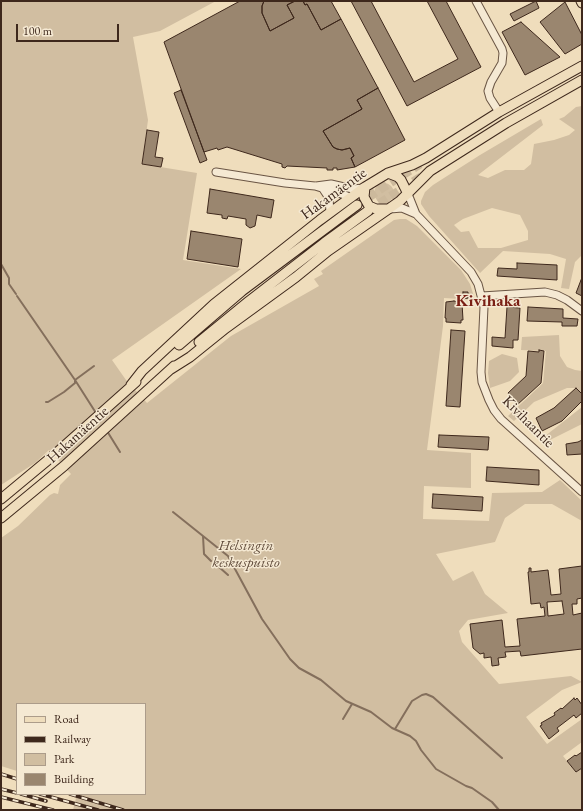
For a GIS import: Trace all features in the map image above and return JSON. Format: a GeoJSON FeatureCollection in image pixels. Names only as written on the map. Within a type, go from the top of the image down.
{"type":"FeatureCollection","features":[{"type":"Feature","properties":{"kind":"main road","name":"Hakamäentie"},"geometry":{"type":"LineString","coordinates":[[1,499],[54,455],[131,385],[144,376],[186,338],[354,201],[365,188],[388,173],[412,165],[426,158],[499,112],[582,66]]}},
{"type":"Feature","properties":{"kind":"main road","name":"Hakamäentie"},"geometry":{"type":"LineString","coordinates":[[171,369],[190,357],[328,251],[408,194],[430,171],[506,123],[582,80]]}},
{"type":"Feature","properties":{"kind":"main road"},"geometry":{"type":"LineString","coordinates":[[499,112],[506,123]]}},
{"type":"Feature","properties":{"kind":"main road"},"geometry":{"type":"LineString","coordinates":[[388,173],[398,177],[401,180],[408,194]]}},
{"type":"Feature","properties":{"kind":"main road"},"geometry":{"type":"LineString","coordinates":[[365,188],[364,197],[368,208]]}},
{"type":"Feature","properties":{"kind":"main road","name":"Hakamäentie"},"geometry":{"type":"LineString","coordinates":[[131,385],[142,370],[214,304],[330,213],[354,201]]}},
{"type":"Feature","properties":{"kind":"main road"},"geometry":{"type":"LineString","coordinates":[[354,201],[368,208],[388,209]]}},
{"type":"Feature","properties":{"kind":"main road","name":"Hakamäentie"},"geometry":{"type":"LineString","coordinates":[[1,518],[64,466],[207,335],[248,301],[368,208]]}},
{"type":"Feature","properties":{"kind":"street"},"geometry":{"type":"LineString","coordinates":[[476,1],[503,53],[502,63],[491,82],[488,91],[490,98],[499,112]]}},
{"type":"Feature","properties":{"kind":"street"},"geometry":{"type":"LineString","coordinates":[[216,172],[285,183],[315,186],[331,184],[353,189],[365,188]]}},
{"type":"Feature","properties":{"kind":"street"},"geometry":{"type":"LineString","coordinates":[[315,186],[337,192],[354,201]]}},
{"type":"Feature","properties":{"kind":"street"},"geometry":{"type":"LineString","coordinates":[[323,189],[329,198],[330,213]]}},
{"type":"Feature","properties":{"kind":"street","name":"Kivihaantie"},"geometry":{"type":"LineString","coordinates":[[408,194],[416,214],[466,266],[478,284],[482,296],[485,315],[481,372],[482,382],[494,410],[582,492]]}},
{"type":"Feature","properties":{"kind":"street","name":"Kivihaantie"},"geometry":{"type":"LineString","coordinates":[[388,209],[398,207],[416,214]]}},
{"type":"Feature","properties":{"kind":"street"},"geometry":{"type":"LineString","coordinates":[[482,296],[545,292],[557,295],[567,300],[582,311]]}},
{"type":"Feature","properties":{"kind":"green space","name":"Helsingin keskuspuisto"},"geometry":{"type":"Polygon","coordinates":[[[1,1],[216,1],[160,31],[133,37],[148,120],[142,164],[197,173],[183,260],[241,269],[112,360],[126,380],[147,403],[231,336],[319,286],[314,279],[323,274],[321,271],[394,220],[406,219],[417,226],[461,270],[470,284],[475,300],[444,298],[443,326],[427,450],[471,453],[471,488],[424,486],[423,519],[489,521],[492,493],[542,492],[560,480],[582,501],[582,521],[552,504],[525,504],[505,518],[495,542],[436,554],[453,581],[473,571],[485,594],[508,613],[468,620],[459,631],[462,642],[499,684],[571,676],[582,682],[562,690],[526,717],[547,744],[582,719],[582,742],[563,756],[576,772],[582,768],[582,810],[73,810],[77,795],[146,795],[146,703],[16,703],[16,771],[1,766],[1,538],[18,526],[50,495],[54,493],[58,494],[60,485],[71,474],[49,450],[35,463],[1,485],[1,1]]]}},
{"type":"Feature","properties":{"kind":"green space"},"geometry":{"type":"Polygon","coordinates":[[[582,106],[582,255],[575,262],[569,289],[561,288],[566,259],[550,254],[503,251],[480,273],[429,216],[421,204],[425,192],[433,185],[480,155],[541,119],[543,125],[478,175],[488,178],[505,170],[524,170],[531,164],[534,144],[569,135],[575,130],[559,119],[564,117],[576,107],[582,106]],[[492,208],[463,219],[454,225],[461,232],[469,231],[478,248],[501,248],[528,240],[528,231],[520,215],[492,208]]]}},
{"type":"Feature","properties":{"kind":"green space"},"geometry":{"type":"Polygon","coordinates":[[[384,183],[391,186],[394,193],[391,200],[384,203],[377,200],[374,193],[377,186],[384,183]]]}},
{"type":"Feature","properties":{"kind":"green space"},"geometry":{"type":"Polygon","coordinates":[[[559,335],[560,356],[567,367],[582,371],[582,394],[576,388],[567,388],[534,402],[514,421],[508,416],[543,383],[546,351],[521,350],[522,337],[559,335]]]}},
{"type":"Feature","properties":{"kind":"green space"},"geometry":{"type":"Polygon","coordinates":[[[502,354],[517,358],[519,372],[510,381],[490,388],[488,373],[489,361],[502,354]]]}},
{"type":"Feature","properties":{"kind":"green space"},"geometry":{"type":"Polygon","coordinates":[[[582,407],[582,424],[544,443],[540,440],[582,407]]]}},
{"type":"Feature","properties":{"kind":"building"},"geometry":{"type":"Polygon","coordinates":[[[240,1],[264,1],[262,13],[270,31],[294,18],[287,5],[295,1],[303,1],[305,5],[307,4],[321,30],[341,19],[378,88],[357,100],[362,109],[323,131],[333,147],[342,150],[350,148],[354,156],[351,158],[355,167],[337,170],[337,168],[327,170],[327,168],[287,166],[285,168],[282,167],[282,164],[227,147],[204,152],[164,42],[240,1]]]}},
{"type":"Feature","properties":{"kind":"building"},"geometry":{"type":"Polygon","coordinates":[[[264,1],[295,1],[287,5],[294,18],[270,31],[262,13],[264,1]]]}},
{"type":"Feature","properties":{"kind":"building"},"geometry":{"type":"Polygon","coordinates":[[[303,1],[331,1],[341,19],[321,30],[307,4],[305,5],[303,1]]]}},
{"type":"Feature","properties":{"kind":"building"},"geometry":{"type":"Polygon","coordinates":[[[351,1],[446,1],[481,67],[407,106],[351,1]]]}},
{"type":"Feature","properties":{"kind":"building"},"geometry":{"type":"Polygon","coordinates":[[[371,1],[427,1],[458,59],[414,82],[371,1]]]}},
{"type":"Feature","properties":{"kind":"building"},"geometry":{"type":"Polygon","coordinates":[[[536,1],[539,8],[514,21],[510,14],[536,1]]]}},
{"type":"Feature","properties":{"kind":"building"},"geometry":{"type":"Polygon","coordinates":[[[565,2],[582,35],[582,44],[565,54],[540,22],[565,2]]]}},
{"type":"Feature","properties":{"kind":"building"},"geometry":{"type":"Polygon","coordinates":[[[521,22],[560,57],[525,75],[502,32],[521,22]]]}},
{"type":"Feature","properties":{"kind":"building"},"geometry":{"type":"Polygon","coordinates":[[[378,88],[405,140],[355,167],[351,158],[354,156],[350,148],[342,150],[333,147],[323,131],[362,109],[357,100],[378,88]]]}},
{"type":"Feature","properties":{"kind":"building"},"geometry":{"type":"Polygon","coordinates":[[[181,90],[207,160],[200,163],[174,93],[181,90]]]}},
{"type":"Feature","properties":{"kind":"building"},"geometry":{"type":"Polygon","coordinates":[[[147,130],[159,132],[155,157],[163,158],[161,167],[142,164],[147,130]]]}},
{"type":"Feature","properties":{"kind":"building"},"geometry":{"type":"Polygon","coordinates":[[[210,189],[274,200],[271,218],[257,215],[255,226],[250,228],[246,225],[246,219],[228,216],[227,219],[222,218],[222,215],[207,213],[210,189]]]}},
{"type":"Feature","properties":{"kind":"building"},"geometry":{"type":"Polygon","coordinates":[[[191,231],[242,239],[238,267],[187,259],[191,231]]]}},
{"type":"Feature","properties":{"kind":"building"},"geometry":{"type":"Polygon","coordinates":[[[517,263],[557,265],[557,280],[497,276],[498,268],[517,269],[517,263]]]}},
{"type":"Feature","properties":{"kind":"building"},"geometry":{"type":"Polygon","coordinates":[[[582,280],[582,296],[576,293],[582,280]]]}},
{"type":"Feature","properties":{"kind":"building"},"geometry":{"type":"Polygon","coordinates":[[[463,292],[468,292],[468,298],[463,299],[463,292]]]}},
{"type":"Feature","properties":{"kind":"building"},"geometry":{"type":"Polygon","coordinates":[[[454,301],[462,303],[463,320],[461,320],[461,323],[446,322],[446,302],[454,301]]]}},
{"type":"Feature","properties":{"kind":"building"},"geometry":{"type":"Polygon","coordinates":[[[507,307],[520,308],[518,340],[513,340],[513,348],[492,346],[492,337],[505,338],[507,307]]]}},
{"type":"Feature","properties":{"kind":"building"},"geometry":{"type":"Polygon","coordinates":[[[528,307],[563,309],[563,318],[578,319],[577,326],[562,326],[562,322],[527,321],[528,307]]]}},
{"type":"Feature","properties":{"kind":"building"},"geometry":{"type":"Polygon","coordinates":[[[451,330],[465,331],[460,407],[446,406],[451,330]]]}},
{"type":"Feature","properties":{"kind":"building"},"geometry":{"type":"Polygon","coordinates":[[[539,350],[544,351],[541,383],[517,405],[508,393],[526,376],[528,351],[539,352],[539,350]]]}},
{"type":"Feature","properties":{"kind":"building"},"geometry":{"type":"Polygon","coordinates":[[[576,388],[582,394],[582,401],[562,421],[542,431],[536,418],[554,408],[576,388]]]}},
{"type":"Feature","properties":{"kind":"building"},"geometry":{"type":"Polygon","coordinates":[[[439,435],[489,437],[488,450],[438,447],[439,435]]]}},
{"type":"Feature","properties":{"kind":"building"},"geometry":{"type":"Polygon","coordinates":[[[582,440],[582,454],[567,455],[566,444],[582,440]]]}},
{"type":"Feature","properties":{"kind":"building"},"geometry":{"type":"Polygon","coordinates":[[[487,467],[539,470],[539,485],[486,481],[487,467]]]}},
{"type":"Feature","properties":{"kind":"building"},"geometry":{"type":"Polygon","coordinates":[[[433,494],[483,497],[482,511],[432,508],[433,494]]]}},
{"type":"Feature","properties":{"kind":"building"},"geometry":{"type":"Polygon","coordinates":[[[582,566],[582,598],[577,599],[577,604],[572,604],[573,615],[582,613],[582,649],[521,656],[520,651],[505,652],[506,657],[498,658],[499,665],[492,666],[491,657],[484,658],[484,653],[480,654],[473,648],[470,624],[502,620],[505,647],[520,646],[517,619],[545,616],[544,607],[541,608],[540,603],[531,604],[528,572],[529,568],[531,568],[531,572],[548,570],[551,595],[561,594],[559,569],[582,566]],[[562,601],[547,602],[548,616],[564,614],[562,601]]]}},
{"type":"Feature","properties":{"kind":"building"},"geometry":{"type":"Polygon","coordinates":[[[574,698],[575,700],[577,698],[582,705],[582,713],[576,718],[574,715],[557,728],[559,731],[549,739],[540,726],[542,725],[541,723],[555,715],[554,713],[561,708],[562,709],[574,698]]]}},
{"type":"Feature","properties":{"kind":"building"},"geometry":{"type":"Polygon","coordinates":[[[582,752],[582,768],[576,772],[567,761],[582,752]]]}},
{"type":"Feature","properties":{"kind":"waterway"},"geometry":{"type":"LineString","coordinates":[[1,264],[9,278],[9,284],[16,294]]}},
{"type":"Feature","properties":{"kind":"waterway"},"geometry":{"type":"LineString","coordinates":[[17,296],[75,380],[94,366]]}},
{"type":"Feature","properties":{"kind":"waterway"},"geometry":{"type":"LineString","coordinates":[[75,380],[96,413]]}},
{"type":"Feature","properties":{"kind":"waterway"},"geometry":{"type":"LineString","coordinates":[[46,402],[64,392],[75,383],[75,381]]}},
{"type":"Feature","properties":{"kind":"waterway"},"geometry":{"type":"LineString","coordinates":[[107,431],[120,452]]}},
{"type":"Feature","properties":{"kind":"waterway"},"geometry":{"type":"LineString","coordinates":[[173,512],[228,556],[262,619],[290,659],[299,668],[321,680],[346,701],[371,712],[392,728],[410,736],[416,741],[436,769],[472,788],[492,802],[499,810]]}},
{"type":"Feature","properties":{"kind":"waterway"},"geometry":{"type":"LineString","coordinates":[[203,536],[204,554],[211,561]]}},
{"type":"Feature","properties":{"kind":"waterway"},"geometry":{"type":"LineString","coordinates":[[219,567],[228,575]]}},
{"type":"Feature","properties":{"kind":"waterway"},"geometry":{"type":"LineString","coordinates":[[395,729],[412,701],[426,694],[433,697],[502,758]]}},
{"type":"Feature","properties":{"kind":"waterway"},"geometry":{"type":"LineString","coordinates":[[343,719],[352,704]]}},
{"type":"Feature","properties":{"kind":"tunnel"},"geometry":{"type":"LineString","coordinates":[[357,205],[420,164]]}},
{"type":"Feature","properties":{"kind":"tunnel"},"geometry":{"type":"LineString","coordinates":[[368,211],[424,175]]}},
{"type":"Feature","properties":{"kind":"railway"},"geometry":{"type":"LineString","coordinates":[[1,774],[16,779]]}},
{"type":"Feature","properties":{"kind":"railway"},"geometry":{"type":"LineString","coordinates":[[1,789],[16,793]]}},
{"type":"Feature","properties":{"kind":"railway"},"geometry":{"type":"LineString","coordinates":[[25,795],[46,801]]}},
{"type":"Feature","properties":{"kind":"railway"},"geometry":{"type":"LineString","coordinates":[[44,795],[98,810]]}},
{"type":"Feature","properties":{"kind":"railway"},"geometry":{"type":"LineString","coordinates":[[73,795],[123,810]]}},
{"type":"Feature","properties":{"kind":"railway"},"geometry":{"type":"LineString","coordinates":[[1,797],[53,810]]}},
{"type":"Feature","properties":{"kind":"district","name":"Kivihaka"},"geometry":{"type":"Point","coordinates":[488,301]}}]}
